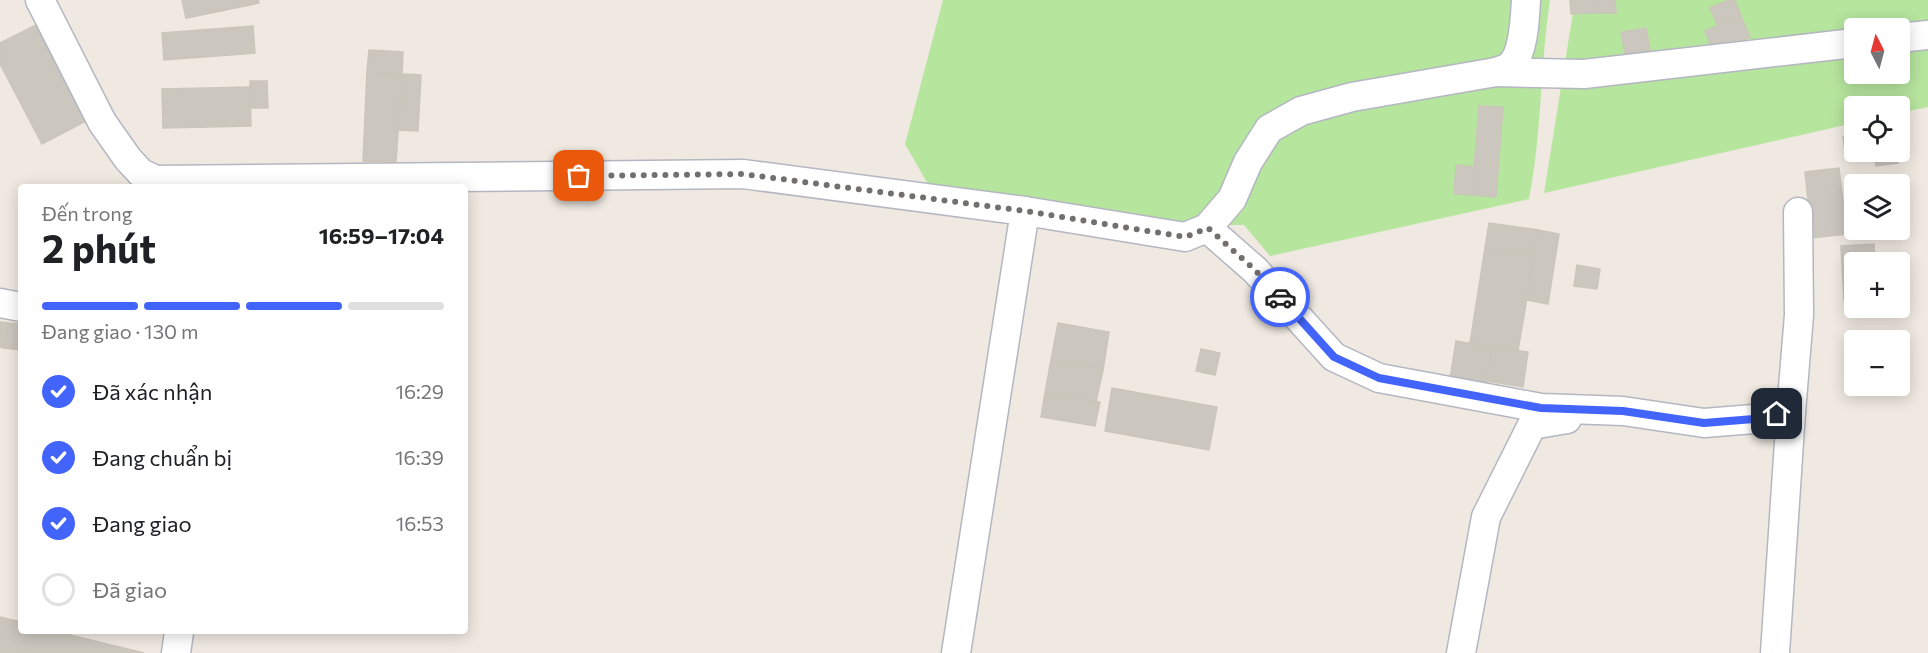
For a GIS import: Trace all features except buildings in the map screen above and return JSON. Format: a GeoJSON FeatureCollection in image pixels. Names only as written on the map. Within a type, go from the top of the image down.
{"type":"FeatureCollection","features":[{"type":"Feature","properties":{"kind":"street"},"geometry":{"type":"LineString","coordinates":[[40,0],[102,122],[128,159],[156,184],[743,174],[1025,211],[1185,237],[1208,228],[1232,199],[1248,162],[1269,129],[1301,111],[1352,97],[1496,72],[1584,74],[1844,45]]}},
{"type":"Feature","properties":{"kind":"street"},"geometry":{"type":"LineString","coordinates":[[1496,72],[1510,66],[1518,52],[1526,0]]}},
{"type":"Feature","properties":{"kind":"street"},"geometry":{"type":"LineString","coordinates":[[1910,37],[1928,35]]}},
{"type":"Feature","properties":{"kind":"street"},"geometry":{"type":"LineString","coordinates":[[956,653],[1025,211]]}},
{"type":"Feature","properties":{"kind":"street"},"geometry":{"type":"LineString","coordinates":[[1776,653],[1799,315],[1798,212]]}},
{"type":"Feature","properties":{"kind":"street"},"geometry":{"type":"LineString","coordinates":[[1208,228],[1255,270],[1334,357],[1379,378],[1541,408],[1623,411],[1704,423],[1754,419],[1791,412]]}},
{"type":"Feature","properties":{"kind":"street"},"geometry":{"type":"LineString","coordinates":[[0,303],[18,306]]}},
{"type":"Feature","properties":{"kind":"street"},"geometry":{"type":"LineString","coordinates":[[1461,653],[1486,517],[1532,424],[1623,411]]}},
{"type":"Feature","properties":{"kind":"street"},"geometry":{"type":"LineString","coordinates":[[176,653],[179,634]]}},
{"type":"Feature","properties":{"kind":"green space"},"geometry":{"type":"Polygon","coordinates":[[[943,0],[1550,0],[1536,150],[1529,199],[1270,256],[1244,225],[1181,225],[929,186],[905,144],[943,0]]]}},
{"type":"Feature","properties":{"kind":"green space"},"geometry":{"type":"Polygon","coordinates":[[[1575,0],[1928,0],[1928,107],[1910,111],[1910,96],[1844,96],[1844,125],[1544,193],[1575,0]]]}},
{"type":"Feature","properties":{"kind":"way so far"},"geometry":{"type":"LineString","coordinates":[[579,176],[743,174],[1025,211],[1185,237],[1208,228],[1255,270],[1280,297]]}},
{"type":"Feature","properties":{"kind":"route"},"geometry":{"type":"LineString","coordinates":[[1280,297],[1334,357],[1379,378],[1541,408],[1623,411],[1704,423],[1754,419],[1777,414]]}}]}
